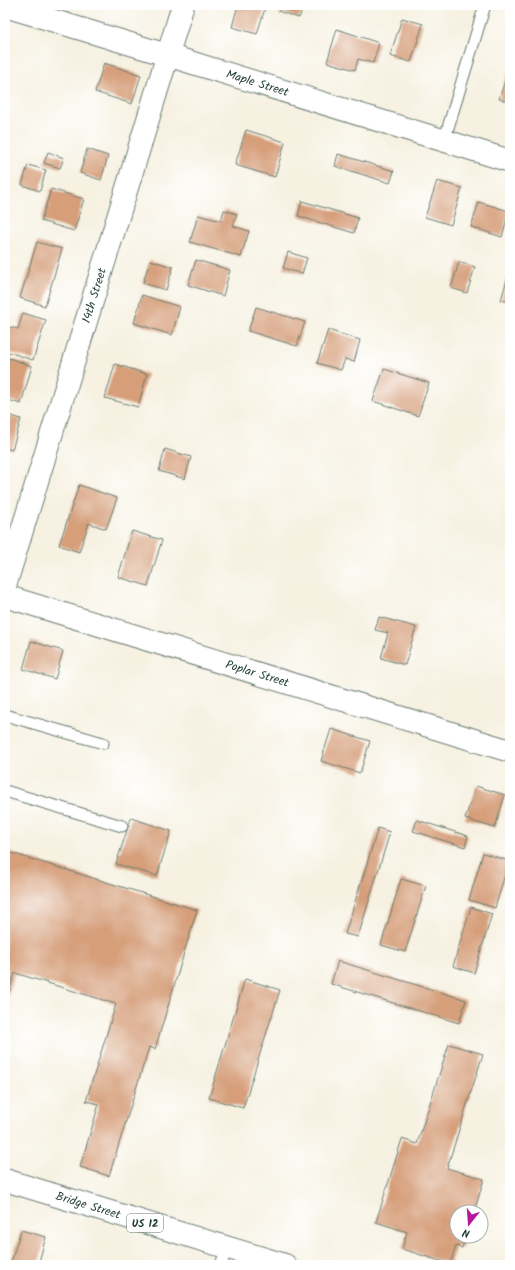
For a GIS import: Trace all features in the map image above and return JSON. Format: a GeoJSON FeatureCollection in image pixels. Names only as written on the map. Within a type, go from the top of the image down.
{"type":"FeatureCollection","features":[{"type":"Feature","properties":{"kind":"main road","name":"14th Street"},"geometry":{"type":"LineString","coordinates":[[5,586],[183,5]]}},
{"type":"Feature","properties":{"kind":"main road","name":"Maple Street"},"geometry":{"type":"LineString","coordinates":[[5,6],[510,161]]}},
{"type":"Feature","properties":{"kind":"main road","name":"Poplar Street"},"geometry":{"type":"LineString","coordinates":[[5,596],[510,751]]}},
{"type":"Feature","properties":{"kind":"main road","name":"Bridge Street"},"geometry":{"type":"LineString","coordinates":[[5,1180],[224,1256],[285,1265]]}},
{"type":"Feature","properties":{"kind":"lane"},"geometry":{"type":"LineString","coordinates":[[444,141],[485,5]]}},
{"type":"Feature","properties":{"kind":"lane"},"geometry":{"type":"LineString","coordinates":[[5,715],[103,743]]}},
{"type":"Feature","properties":{"kind":"lane"},"geometry":{"type":"LineString","coordinates":[[5,791],[122,826]]}},
{"type":"Feature","properties":{"kind":"building"},"geometry":{"type":"Polygon","coordinates":[[[238,5],[266,5],[257,34],[232,27],[238,5]]]}},
{"type":"Feature","properties":{"kind":"building"},"geometry":{"type":"Polygon","coordinates":[[[280,5],[304,5],[299,18],[278,11],[280,5]]]}},
{"type":"Feature","properties":{"kind":"building"},"geometry":{"type":"Polygon","coordinates":[[[402,18],[423,24],[411,62],[390,56],[402,18]]]}},
{"type":"Feature","properties":{"kind":"building"},"geometry":{"type":"Polygon","coordinates":[[[337,29],[379,43],[373,63],[358,59],[355,70],[327,62],[337,29]]]}},
{"type":"Feature","properties":{"kind":"building"},"geometry":{"type":"Polygon","coordinates":[[[104,63],[141,75],[132,104],[95,92],[104,63]]]}},
{"type":"Feature","properties":{"kind":"building"},"geometry":{"type":"Polygon","coordinates":[[[510,65],[510,102],[499,99],[510,65]]]}},
{"type":"Feature","properties":{"kind":"building"},"geometry":{"type":"Polygon","coordinates":[[[246,130],[285,142],[275,177],[235,165],[246,130]]]}},
{"type":"Feature","properties":{"kind":"building"},"geometry":{"type":"Polygon","coordinates":[[[87,149],[108,156],[101,180],[80,173],[87,149]]]}},
{"type":"Feature","properties":{"kind":"building"},"geometry":{"type":"Polygon","coordinates":[[[48,152],[64,158],[60,168],[44,163],[48,152]]]}},
{"type":"Feature","properties":{"kind":"building"},"geometry":{"type":"Polygon","coordinates":[[[338,154],[394,171],[390,183],[335,166],[338,154]]]}},
{"type":"Feature","properties":{"kind":"building"},"geometry":{"type":"Polygon","coordinates":[[[28,165],[46,170],[40,191],[22,185],[28,165]]]}},
{"type":"Feature","properties":{"kind":"building"},"geometry":{"type":"Polygon","coordinates":[[[437,181],[462,188],[451,225],[425,217],[437,181]]]}},
{"type":"Feature","properties":{"kind":"building"},"geometry":{"type":"Polygon","coordinates":[[[51,189],[84,199],[74,231],[41,221],[51,189]]]}},
{"type":"Feature","properties":{"kind":"building"},"geometry":{"type":"Polygon","coordinates":[[[302,201],[358,218],[354,233],[298,216],[302,201]]]}},
{"type":"Feature","properties":{"kind":"building"},"geometry":{"type":"Polygon","coordinates":[[[479,202],[509,211],[502,237],[471,227],[479,202]]]}},
{"type":"Feature","properties":{"kind":"building"},"geometry":{"type":"Polygon","coordinates":[[[224,210],[237,214],[233,226],[249,231],[241,257],[190,242],[198,215],[221,221],[224,210]]]}},
{"type":"Feature","properties":{"kind":"building"},"geometry":{"type":"Polygon","coordinates":[[[37,242],[62,249],[45,306],[20,298],[37,242]]]}},
{"type":"Feature","properties":{"kind":"building"},"geometry":{"type":"Polygon","coordinates":[[[288,252],[307,258],[302,274],[283,268],[288,252]]]}},
{"type":"Feature","properties":{"kind":"building"},"geometry":{"type":"Polygon","coordinates":[[[150,260],[173,267],[166,290],[143,283],[150,260]]]}},
{"type":"Feature","properties":{"kind":"building"},"geometry":{"type":"Polygon","coordinates":[[[196,260],[230,270],[223,296],[188,285],[196,260]]]}},
{"type":"Feature","properties":{"kind":"building"},"geometry":{"type":"Polygon","coordinates":[[[459,262],[475,267],[467,293],[451,288],[459,262]]]}},
{"type":"Feature","properties":{"kind":"building"},"geometry":{"type":"Polygon","coordinates":[[[510,269],[510,302],[501,300],[510,269]]]}},
{"type":"Feature","properties":{"kind":"building"},"geometry":{"type":"Polygon","coordinates":[[[142,295],[180,307],[172,335],[134,323],[142,295]]]}},
{"type":"Feature","properties":{"kind":"building"},"geometry":{"type":"Polygon","coordinates":[[[256,307],[305,322],[297,346],[248,331],[256,307]]]}},
{"type":"Feature","properties":{"kind":"building"},"geometry":{"type":"Polygon","coordinates":[[[23,313],[46,320],[33,360],[5,351],[5,340],[9,327],[18,329],[23,313]]]}},
{"type":"Feature","properties":{"kind":"building"},"geometry":{"type":"Polygon","coordinates":[[[328,330],[360,340],[354,362],[345,359],[341,370],[317,363],[328,330]]]}},
{"type":"Feature","properties":{"kind":"building"},"geometry":{"type":"Polygon","coordinates":[[[9,358],[32,366],[21,404],[5,399],[5,371],[9,358]]]}},
{"type":"Feature","properties":{"kind":"building"},"geometry":{"type":"Polygon","coordinates":[[[115,364],[147,374],[138,407],[105,398],[115,364]]]}},
{"type":"Feature","properties":{"kind":"building"},"geometry":{"type":"Polygon","coordinates":[[[384,369],[429,383],[418,416],[373,401],[384,369]]]}},
{"type":"Feature","properties":{"kind":"building"},"geometry":{"type":"Polygon","coordinates":[[[5,414],[21,419],[12,450],[5,448],[5,414]]]}},
{"type":"Feature","properties":{"kind":"building"},"geometry":{"type":"Polygon","coordinates":[[[165,449],[191,457],[185,479],[159,471],[165,449]]]}},
{"type":"Feature","properties":{"kind":"building"},"geometry":{"type":"Polygon","coordinates":[[[79,485],[117,498],[106,529],[89,523],[79,552],[59,545],[79,485]]]}},
{"type":"Feature","properties":{"kind":"building"},"geometry":{"type":"Polygon","coordinates":[[[132,531],[162,540],[148,586],[118,577],[132,531]]]}},
{"type":"Feature","properties":{"kind":"building"},"geometry":{"type":"Polygon","coordinates":[[[379,617],[416,627],[405,665],[381,658],[388,633],[375,630],[379,617]]]}},
{"type":"Feature","properties":{"kind":"building"},"geometry":{"type":"Polygon","coordinates":[[[31,641],[63,651],[55,679],[23,669],[31,641]]]}},
{"type":"Feature","properties":{"kind":"building"},"geometry":{"type":"Polygon","coordinates":[[[331,729],[370,741],[360,773],[321,761],[331,729]]]}},
{"type":"Feature","properties":{"kind":"building"},"geometry":{"type":"Polygon","coordinates":[[[476,786],[505,795],[495,828],[465,819],[476,786]]]}},
{"type":"Feature","properties":{"kind":"building"},"geometry":{"type":"Polygon","coordinates":[[[131,818],[171,831],[157,876],[116,864],[131,818]]]}},
{"type":"Feature","properties":{"kind":"building"},"geometry":{"type":"Polygon","coordinates":[[[417,820],[468,836],[465,847],[413,831],[417,820]]]}},
{"type":"Feature","properties":{"kind":"building"},"geometry":{"type":"Polygon","coordinates":[[[378,828],[390,832],[358,937],[345,934],[378,828]]]}},
{"type":"Feature","properties":{"kind":"building"},"geometry":{"type":"Polygon","coordinates":[[[5,851],[197,910],[155,1049],[149,1047],[109,1176],[80,1167],[99,1104],[86,1101],[116,1004],[15,973],[5,1005],[5,851]]]}},
{"type":"Feature","properties":{"kind":"building"},"geometry":{"type":"Polygon","coordinates":[[[483,853],[509,861],[495,908],[469,900],[483,853]]]}},
{"type":"Feature","properties":{"kind":"building"},"geometry":{"type":"Polygon","coordinates":[[[401,879],[426,886],[405,952],[381,945],[401,879]]]}},
{"type":"Feature","properties":{"kind":"building"},"geometry":{"type":"Polygon","coordinates":[[[471,907],[492,914],[474,973],[453,966],[471,907]]]}},
{"type":"Feature","properties":{"kind":"building"},"geometry":{"type":"Polygon","coordinates":[[[338,961],[466,1000],[459,1023],[331,984],[338,961]]]}},
{"type":"Feature","properties":{"kind":"building"},"geometry":{"type":"Polygon","coordinates":[[[245,979],[280,990],[243,1108],[209,1098],[245,979]]]}},
{"type":"Feature","properties":{"kind":"building"},"geometry":{"type":"Polygon","coordinates":[[[449,1044],[483,1054],[447,1168],[484,1179],[476,1204],[449,1204],[449,1244],[463,1244],[462,1248],[456,1246],[450,1264],[402,1249],[407,1232],[376,1222],[402,1139],[417,1144],[449,1044]]]}},
{"type":"Feature","properties":{"kind":"building"},"geometry":{"type":"Polygon","coordinates":[[[21,1230],[46,1237],[38,1265],[10,1265],[21,1230]]]}}]}
